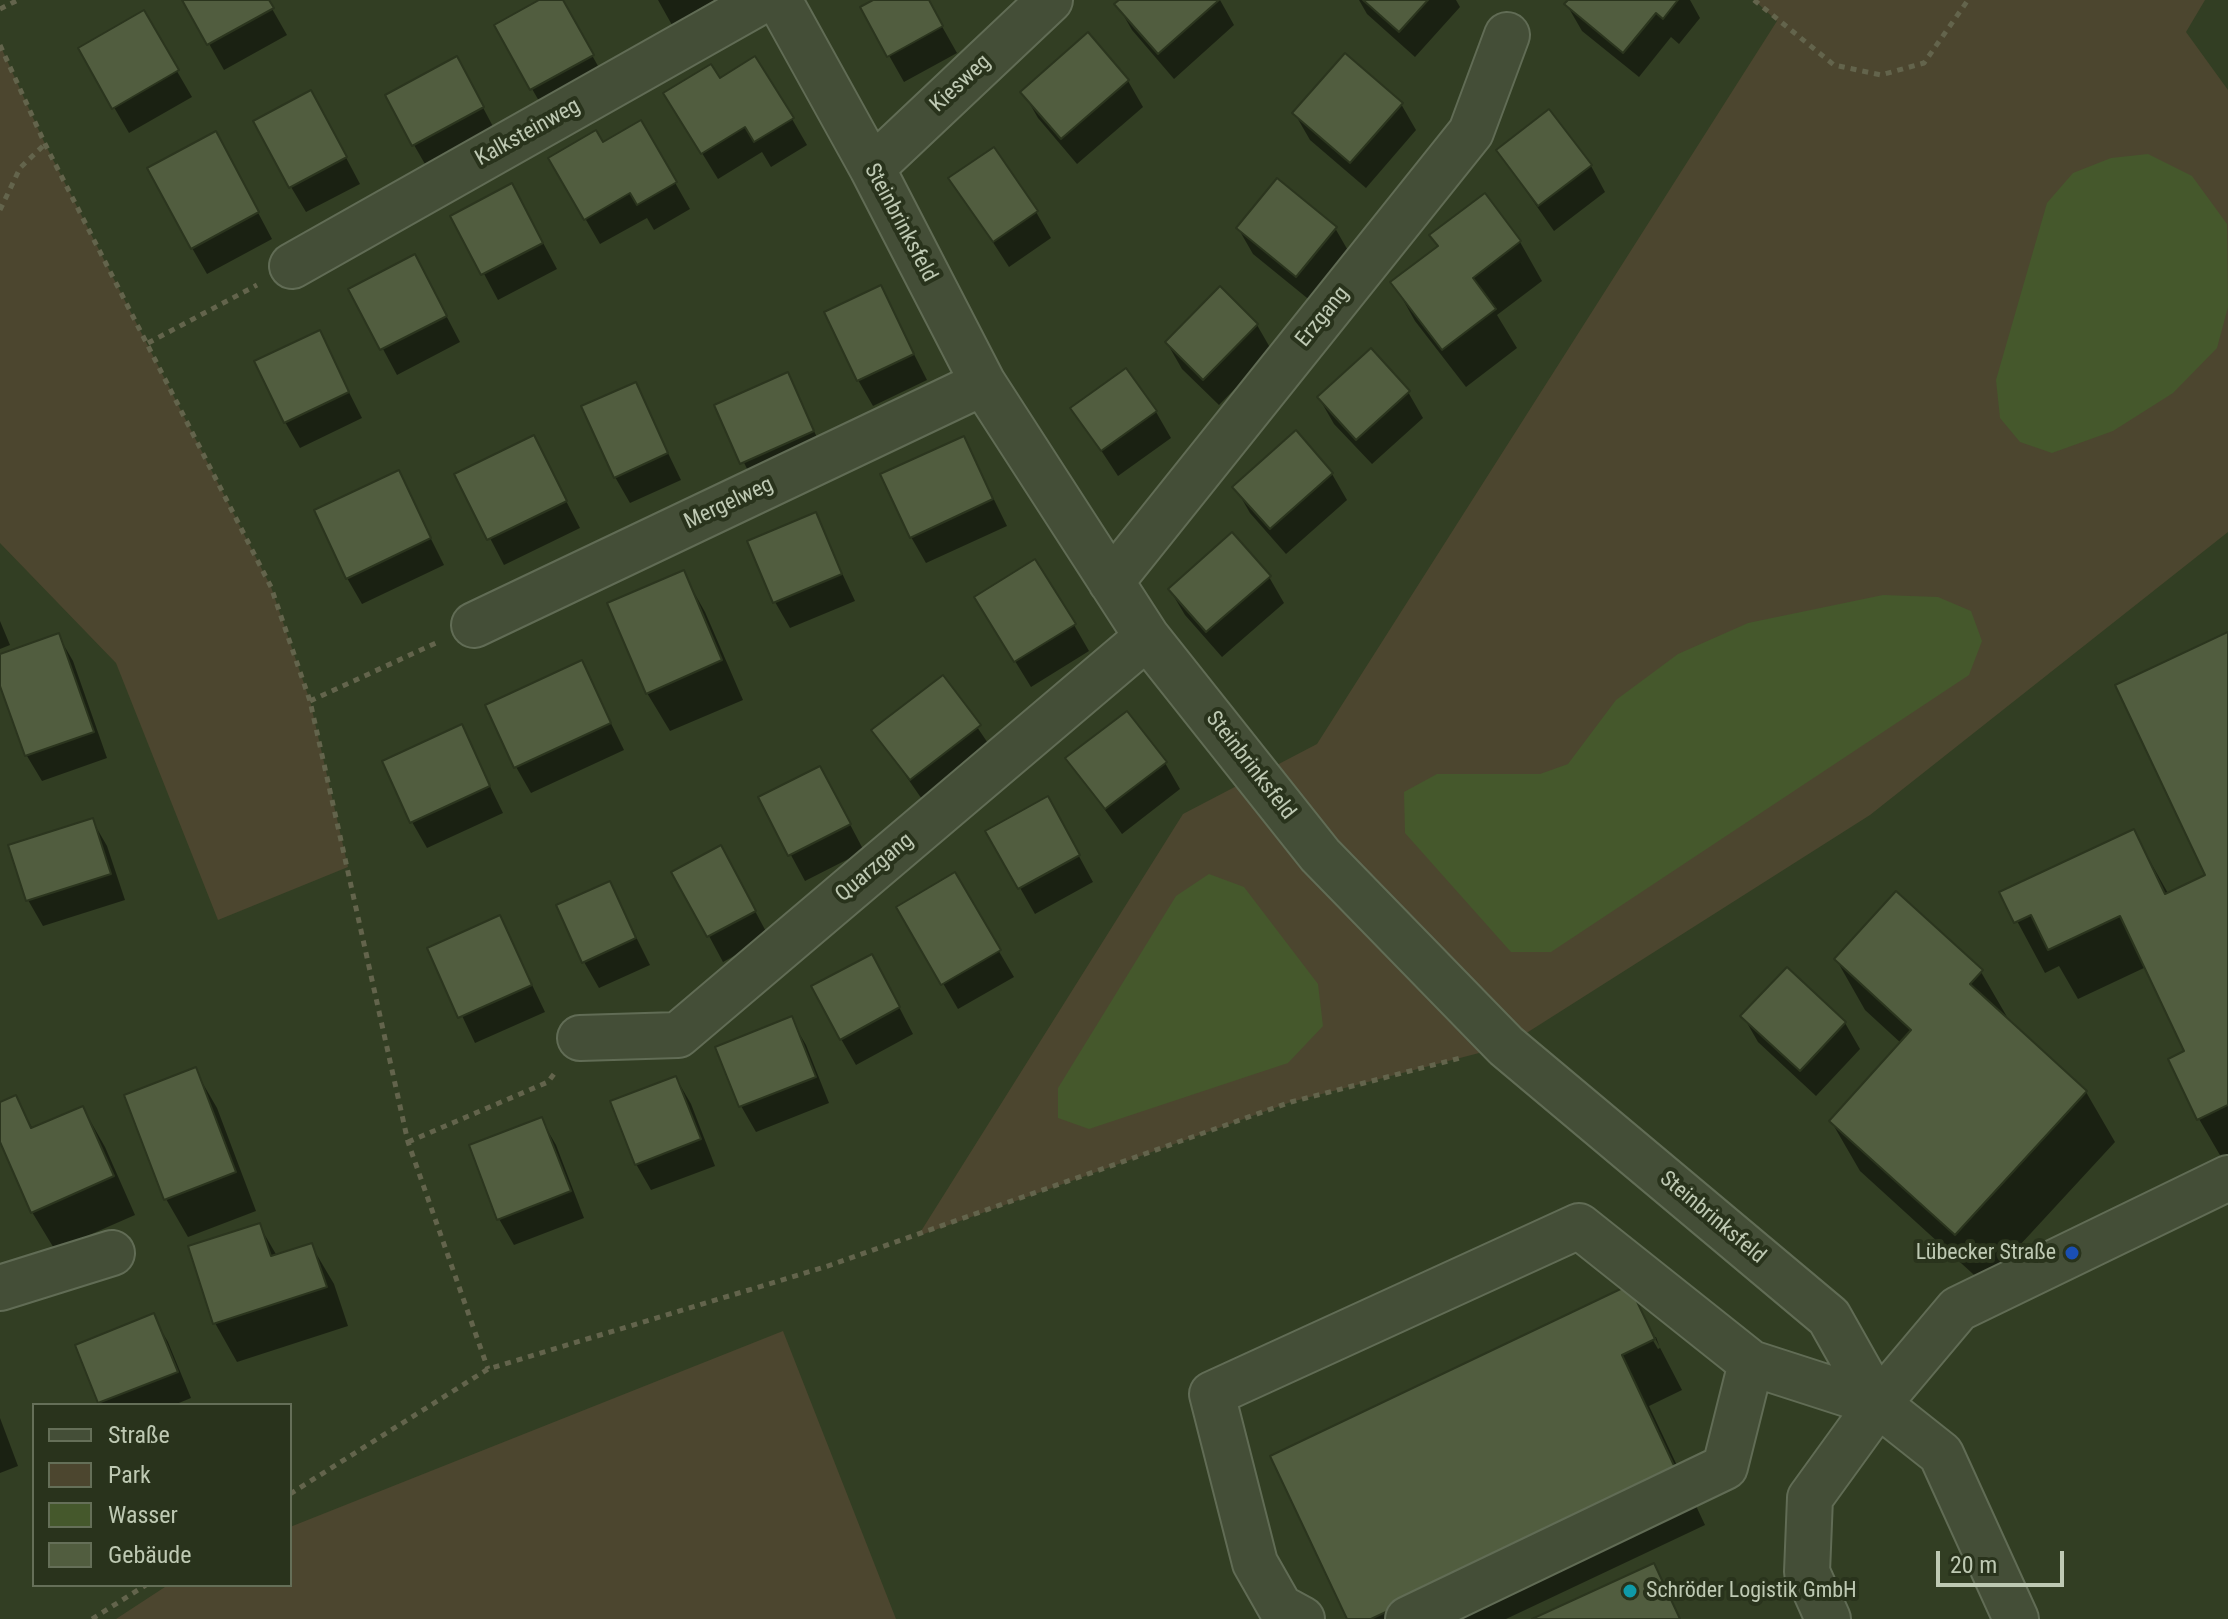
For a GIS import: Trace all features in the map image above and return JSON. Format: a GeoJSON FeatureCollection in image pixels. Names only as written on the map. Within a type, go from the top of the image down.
{"type":"FeatureCollection","features":[{"type":"Feature","properties":{"kind":"street","name":"Kalksteinweg"},"geometry":{"type":"LineString","coordinates":[[292,266],[763,0]]}},
{"type":"Feature","properties":{"kind":"street","name":"Steinbrinksfeld"},"geometry":{"type":"LineString","coordinates":[[779,0],[872,168],[983,383],[1147,637],[1320,855],[1506,1046],[1829,1317],[1878,1404]]}},
{"type":"Feature","properties":{"kind":"street","name":"Kiesweg"},"geometry":{"type":"LineString","coordinates":[[872,168],[1050,0]]}},
{"type":"Feature","properties":{"kind":"street","name":"Erzgang"},"geometry":{"type":"LineString","coordinates":[[1111,582],[1471,132],[1507,35]]}},
{"type":"Feature","properties":{"kind":"street","name":"Mergelweg"},"geometry":{"type":"LineString","coordinates":[[474,625],[983,383]]}},
{"type":"Feature","properties":{"kind":"street","name":"Quarzgang"},"geometry":{"type":"LineString","coordinates":[[580,1038],[678,1035],[1147,637]]}},
{"type":"Feature","properties":{"kind":"street"},"geometry":{"type":"LineString","coordinates":[[1828,1619],[1807,1572],[1810,1498],[1878,1404],[1958,1309],[2228,1178]]}},
{"type":"Feature","properties":{"kind":"street"},"geometry":{"type":"LineString","coordinates":[[1302,1619],[1280,1607],[1255,1563],[1212,1394],[1579,1226],[1751,1363],[1878,1404],[1941,1454],[2016,1619]]}},
{"type":"Feature","properties":{"kind":"street"},"geometry":{"type":"LineString","coordinates":[[0,1288],[112,1253]]}},
{"type":"Feature","properties":{"kind":"street"},"geometry":{"type":"LineString","coordinates":[[1408,1619],[1725,1467],[1751,1363]]}},
{"type":"Feature","properties":{"kind":"path"},"geometry":{"type":"LineString","coordinates":[[0,9],[18,0]]}},
{"type":"Feature","properties":{"kind":"path"},"geometry":{"type":"LineString","coordinates":[[1754,0],[1834,65],[1881,75],[1924,63],[1968,0]]}},
{"type":"Feature","properties":{"kind":"path"},"geometry":{"type":"LineString","coordinates":[[0,45],[45,144],[271,587],[310,701],[408,1142],[488,1369]]}},
{"type":"Feature","properties":{"kind":"path"},"geometry":{"type":"LineString","coordinates":[[0,210],[20,168],[45,144]]}},
{"type":"Feature","properties":{"kind":"path"},"geometry":{"type":"LineString","coordinates":[[148,343],[292,266]]}},
{"type":"Feature","properties":{"kind":"path"},"geometry":{"type":"LineString","coordinates":[[310,701],[474,625]]}},
{"type":"Feature","properties":{"kind":"path"},"geometry":{"type":"LineString","coordinates":[[408,1142],[548,1082],[580,1038]]}},
{"type":"Feature","properties":{"kind":"path"},"geometry":{"type":"LineString","coordinates":[[292,1493],[488,1369],[843,1261],[1291,1102],[1506,1046]]}},
{"type":"Feature","properties":{"kind":"path"},"geometry":{"type":"LineString","coordinates":[[92,1619],[143,1587]]}},
{"type":"Feature","properties":{"kind":"green space"},"geometry":{"type":"Polygon","coordinates":[[[1754,0],[2205,0],[2186,32],[2228,90],[2228,532],[1870,815],[1506,1046],[1291,1102],[918,1236],[1183,814],[1317,744],[1777,21],[1754,0]]]}},
{"type":"Feature","properties":{"kind":"green space"},"geometry":{"type":"Polygon","coordinates":[[[0,45],[45,144],[271,587],[310,701],[348,867],[218,920],[116,663],[0,543],[0,45]]]}},
{"type":"Feature","properties":{"kind":"green space"},"geometry":{"type":"Polygon","coordinates":[[[783,1331],[896,1619],[116,1619],[165,1587],[292,1587],[292,1526],[783,1331]]]}},
{"type":"Feature","properties":{"kind":"water"},"geometry":{"type":"Polygon","coordinates":[[[2148,154],[2192,176],[2227,224],[2228,307],[2217,348],[2173,393],[2113,431],[2052,453],[2020,442],[2000,418],[1996,380],[2047,203],[2073,173],[2111,158],[2148,154]]]}},
{"type":"Feature","properties":{"kind":"water"},"geometry":{"type":"Polygon","coordinates":[[[1883,595],[1938,597],[1971,611],[1982,641],[1969,675],[1551,952],[1511,952],[1405,833],[1404,792],[1437,774],[1540,774],[1568,764],[1616,700],[1678,654],[1748,623],[1883,595]]]}},
{"type":"Feature","properties":{"kind":"water"},"geometry":{"type":"Polygon","coordinates":[[[1209,874],[1244,887],[1318,984],[1323,1026],[1288,1063],[1089,1129],[1058,1118],[1058,1088],[1176,896],[1209,874]]]}},
{"type":"Feature","properties":{"kind":"building"},"geometry":{"type":"Polygon","coordinates":[[[182,0],[269,0],[274,8],[207,45],[182,0]]]}},
{"type":"Feature","properties":{"kind":"building"},"geometry":{"type":"Polygon","coordinates":[[[539,0],[563,0],[594,55],[530,90],[494,25],[539,0]]]}},
{"type":"Feature","properties":{"kind":"building"},"geometry":{"type":"Polygon","coordinates":[[[873,0],[929,0],[943,26],[887,57],[860,7],[873,0]]]}},
{"type":"Feature","properties":{"kind":"building"},"geometry":{"type":"Polygon","coordinates":[[[1119,0],[1219,0],[1158,54],[1114,4],[1119,0]]]}},
{"type":"Feature","properties":{"kind":"building"},"geometry":{"type":"Polygon","coordinates":[[[1363,0],[1428,0],[1399,32],[1363,0]]]}},
{"type":"Feature","properties":{"kind":"building"},"geometry":{"type":"Polygon","coordinates":[[[1568,0],[1678,0],[1663,19],[1656,13],[1623,53],[1564,4],[1568,0]]]}},
{"type":"Feature","properties":{"kind":"building"},"geometry":{"type":"Polygon","coordinates":[[[144,10],[179,70],[112,109],[78,48],[144,10]]]}},
{"type":"Feature","properties":{"kind":"building"},"geometry":{"type":"Polygon","coordinates":[[[1088,32],[1129,80],[1061,139],[1020,92],[1088,32]]]}},
{"type":"Feature","properties":{"kind":"building"},"geometry":{"type":"Polygon","coordinates":[[[1345,53],[1403,103],[1350,163],[1292,113],[1345,53]]]}},
{"type":"Feature","properties":{"kind":"building"},"geometry":{"type":"Polygon","coordinates":[[[457,56],[484,107],[412,146],[385,95],[457,56]]]}},
{"type":"Feature","properties":{"kind":"building"},"geometry":{"type":"Polygon","coordinates":[[[755,56],[794,118],[754,142],[745,127],[701,154],[663,93],[711,64],[720,78],[755,56]]]}},
{"type":"Feature","properties":{"kind":"building"},"geometry":{"type":"Polygon","coordinates":[[[311,90],[347,157],[289,188],[253,121],[311,90]]]}},
{"type":"Feature","properties":{"kind":"building"},"geometry":{"type":"Polygon","coordinates":[[[1549,109],[1592,165],[1538,206],[1496,150],[1549,109]]]}},
{"type":"Feature","properties":{"kind":"building"},"geometry":{"type":"Polygon","coordinates":[[[641,120],[677,182],[637,205],[630,193],[584,220],[548,158],[596,130],[603,142],[641,120]]]}},
{"type":"Feature","properties":{"kind":"building"},"geometry":{"type":"Polygon","coordinates":[[[216,131],[259,212],[191,249],[147,168],[216,131]]]}},
{"type":"Feature","properties":{"kind":"building"},"geometry":{"type":"Polygon","coordinates":[[[994,147],[1038,211],[993,242],[948,178],[994,147]]]}},
{"type":"Feature","properties":{"kind":"building"},"geometry":{"type":"Polygon","coordinates":[[[1277,178],[1337,227],[1296,277],[1236,228],[1277,178]]]}},
{"type":"Feature","properties":{"kind":"building"},"geometry":{"type":"Polygon","coordinates":[[[512,183],[543,243],[481,275],[450,216],[512,183]]]}},
{"type":"Feature","properties":{"kind":"building"},"geometry":{"type":"Polygon","coordinates":[[[1485,193],[1521,241],[1473,278],[1496,309],[1442,350],[1390,282],[1438,246],[1429,235],[1485,193]]]}},
{"type":"Feature","properties":{"kind":"building"},"geometry":{"type":"Polygon","coordinates":[[[415,254],[447,316],[380,350],[348,289],[415,254]]]}},
{"type":"Feature","properties":{"kind":"building"},"geometry":{"type":"Polygon","coordinates":[[[881,285],[914,354],[857,381],[824,312],[881,285]]]}},
{"type":"Feature","properties":{"kind":"building"},"geometry":{"type":"Polygon","coordinates":[[[1220,286],[1258,324],[1203,380],[1165,342],[1220,286]]]}},
{"type":"Feature","properties":{"kind":"building"},"geometry":{"type":"Polygon","coordinates":[[[320,330],[349,392],[284,423],[254,361],[320,330]]]}},
{"type":"Feature","properties":{"kind":"building"},"geometry":{"type":"Polygon","coordinates":[[[1371,348],[1410,391],[1356,440],[1317,397],[1371,348]]]}},
{"type":"Feature","properties":{"kind":"building"},"geometry":{"type":"Polygon","coordinates":[[[1126,368],[1157,411],[1101,451],[1070,408],[1126,368]]]}},
{"type":"Feature","properties":{"kind":"building"},"geometry":{"type":"Polygon","coordinates":[[[788,372],[814,431],[740,464],[714,405],[788,372]]]}},
{"type":"Feature","properties":{"kind":"building"},"geometry":{"type":"Polygon","coordinates":[[[636,382],[668,453],[614,478],[581,406],[636,382]]]}},
{"type":"Feature","properties":{"kind":"building"},"geometry":{"type":"Polygon","coordinates":[[[1296,430],[1333,473],[1270,529],[1232,487],[1296,430]]]}},
{"type":"Feature","properties":{"kind":"building"},"geometry":{"type":"Polygon","coordinates":[[[534,435],[567,501],[487,540],[454,474],[534,435]]]}},
{"type":"Feature","properties":{"kind":"building"},"geometry":{"type":"Polygon","coordinates":[[[964,436],[993,499],[910,538],[880,474],[964,436]]]}},
{"type":"Feature","properties":{"kind":"building"},"geometry":{"type":"Polygon","coordinates":[[[399,470],[431,538],[346,579],[314,510],[399,470]]]}},
{"type":"Feature","properties":{"kind":"building"},"geometry":{"type":"Polygon","coordinates":[[[816,512],[842,574],[773,603],[747,541],[816,512]]]}},
{"type":"Feature","properties":{"kind":"building"},"geometry":{"type":"Polygon","coordinates":[[[1232,532],[1271,576],[1206,632],[1168,589],[1232,532]]]}},
{"type":"Feature","properties":{"kind":"building"},"geometry":{"type":"Polygon","coordinates":[[[1035,559],[1076,624],[1014,662],[974,597],[1035,559]]]}},
{"type":"Feature","properties":{"kind":"building"},"geometry":{"type":"Polygon","coordinates":[[[684,570],[722,660],[646,694],[607,603],[684,570]]]}},
{"type":"Feature","properties":{"kind":"building"},"geometry":{"type":"Polygon","coordinates":[[[2228,632],[2228,1105],[2197,1120],[2168,1059],[2184,1051],[2120,916],[2048,950],[2031,915],[2014,923],[1999,892],[2134,829],[2165,894],[2205,875],[2115,685],[2228,632]]]}},
{"type":"Feature","properties":{"kind":"building"},"geometry":{"type":"Polygon","coordinates":[[[59,633],[94,732],[25,756],[0,686],[0,654],[59,633]]]}},
{"type":"Feature","properties":{"kind":"building"},"geometry":{"type":"Polygon","coordinates":[[[582,660],[611,723],[514,768],[485,705],[582,660]]]}},
{"type":"Feature","properties":{"kind":"building"},"geometry":{"type":"Polygon","coordinates":[[[943,675],[981,725],[910,780],[871,730],[943,675]]]}},
{"type":"Feature","properties":{"kind":"building"},"geometry":{"type":"Polygon","coordinates":[[[1127,711],[1167,762],[1105,809],[1065,758],[1127,711]]]}},
{"type":"Feature","properties":{"kind":"building"},"geometry":{"type":"Polygon","coordinates":[[[462,724],[490,786],[410,823],[382,761],[462,724]]]}},
{"type":"Feature","properties":{"kind":"building"},"geometry":{"type":"Polygon","coordinates":[[[820,766],[851,824],[788,856],[758,797],[820,766]]]}},
{"type":"Feature","properties":{"kind":"building"},"geometry":{"type":"Polygon","coordinates":[[[1048,796],[1080,855],[1018,889],[985,831],[1048,796]]]}},
{"type":"Feature","properties":{"kind":"building"},"geometry":{"type":"Polygon","coordinates":[[[93,818],[111,874],[26,901],[8,845],[93,818]]]}},
{"type":"Feature","properties":{"kind":"building"},"geometry":{"type":"Polygon","coordinates":[[[721,845],[756,911],[707,937],[671,872],[721,845]]]}},
{"type":"Feature","properties":{"kind":"building"},"geometry":{"type":"Polygon","coordinates":[[[955,872],[1001,950],[941,985],[896,907],[955,872]]]}},
{"type":"Feature","properties":{"kind":"building"},"geometry":{"type":"Polygon","coordinates":[[[610,881],[636,938],[582,963],[556,905],[610,881]]]}},
{"type":"Feature","properties":{"kind":"building"},"geometry":{"type":"Polygon","coordinates":[[[1896,891],[1983,970],[1970,984],[2087,1091],[1955,1235],[1829,1121],[1911,1030],[1834,959],[1896,891]]]}},
{"type":"Feature","properties":{"kind":"building"},"geometry":{"type":"Polygon","coordinates":[[[500,915],[532,985],[458,1018],[427,948],[500,915]]]}},
{"type":"Feature","properties":{"kind":"building"},"geometry":{"type":"Polygon","coordinates":[[[872,954],[900,1007],[840,1040],[811,986],[872,954]]]}},
{"type":"Feature","properties":{"kind":"building"},"geometry":{"type":"Polygon","coordinates":[[[1787,967],[1846,1022],[1800,1071],[1740,1016],[1787,967]]]}},
{"type":"Feature","properties":{"kind":"building"},"geometry":{"type":"Polygon","coordinates":[[[792,1016],[816,1077],[739,1107],[715,1047],[792,1016]]]}},
{"type":"Feature","properties":{"kind":"building"},"geometry":{"type":"Polygon","coordinates":[[[196,1067],[236,1172],[164,1200],[124,1095],[196,1067]]]}},
{"type":"Feature","properties":{"kind":"building"},"geometry":{"type":"Polygon","coordinates":[[[676,1076],[701,1139],[635,1165],[610,1101],[676,1076]]]}},
{"type":"Feature","properties":{"kind":"building"},"geometry":{"type":"Polygon","coordinates":[[[16,1095],[31,1128],[83,1106],[114,1176],[31,1213],[0,1142],[0,1102],[16,1095]]]}},
{"type":"Feature","properties":{"kind":"building"},"geometry":{"type":"Polygon","coordinates":[[[542,1117],[571,1191],[497,1220],[469,1145],[542,1117]]]}},
{"type":"Feature","properties":{"kind":"building"},"geometry":{"type":"Polygon","coordinates":[[[260,1223],[271,1256],[312,1243],[327,1287],[213,1324],[188,1246],[260,1223]]]}},
{"type":"Feature","properties":{"kind":"building"},"geometry":{"type":"Polygon","coordinates":[[[1629,1285],[1655,1339],[1622,1355],[1678,1474],[1371,1619],[1347,1619],[1270,1456],[1629,1285]]]}},
{"type":"Feature","properties":{"kind":"building"},"geometry":{"type":"Polygon","coordinates":[[[154,1313],[178,1372],[98,1403],[75,1345],[154,1313]]]}},
{"type":"Feature","properties":{"kind":"building","name":"Schröder Logistik GmbH"},"geometry":{"type":"Polygon","coordinates":[[[1654,1563],[1680,1619],[1532,1619],[1654,1563]]]}},
{"type":"Feature","properties":{"kind":"place","name":"Lübecker Straße"},"geometry":{"type":"Point","coordinates":[2072,1253]}},
{"type":"Feature","properties":{"kind":"place","name":"Schröder Logistik GmbH"},"geometry":{"type":"Point","coordinates":[1630,1591]}}]}
